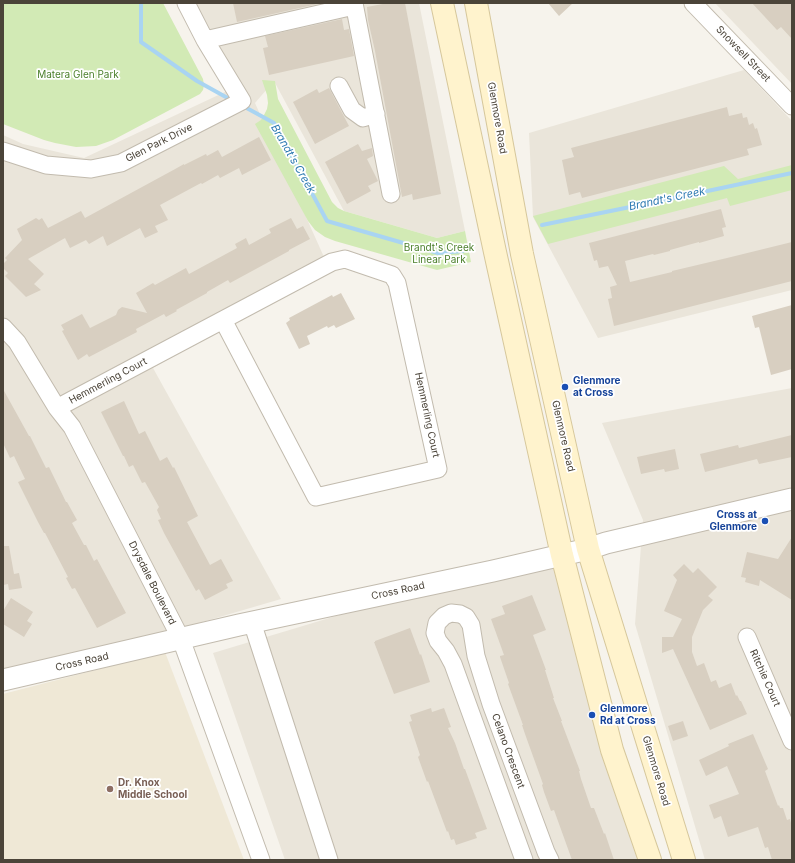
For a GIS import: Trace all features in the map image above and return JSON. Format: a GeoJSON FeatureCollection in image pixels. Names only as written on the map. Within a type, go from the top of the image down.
{"type":"FeatureCollection","features":[{"type":"Feature","properties":{"kind":"main road"},"geometry":{"type":"LineString","coordinates":[[442,3],[562,555],[612,750],[650,860]]}},
{"type":"Feature","properties":{"kind":"main road","name":"Glenmore Road"},"geometry":{"type":"LineString","coordinates":[[476,3],[522,254],[588,549],[684,860]]}},
{"type":"Feature","properties":{"kind":"street","name":"Glen Park Drive"},"geometry":{"type":"LineString","coordinates":[[4,154],[46,165],[91,169],[121,163],[242,101],[205,40],[186,3]]}},
{"type":"Feature","properties":{"kind":"street","name":"Snowsell Street"},"geometry":{"type":"LineString","coordinates":[[693,3],[792,106]]}},
{"type":"Feature","properties":{"kind":"street"},"geometry":{"type":"LineString","coordinates":[[205,40],[354,4],[391,194]]}},
{"type":"Feature","properties":{"kind":"street"},"geometry":{"type":"LineString","coordinates":[[339,86],[352,110],[363,118],[376,114]]}},
{"type":"Feature","properties":{"kind":"street","name":"Hemmerling Court"},"geometry":{"type":"LineString","coordinates":[[57,408],[222,320],[332,262],[345,259],[392,275],[398,283],[438,469],[316,497],[222,320]]}},
{"type":"Feature","properties":{"kind":"street","name":"Drysdale Boulevard"},"geometry":{"type":"LineString","coordinates":[[3,327],[17,342],[57,408],[72,427],[181,639],[262,860]]}},
{"type":"Feature","properties":{"kind":"street","name":"Cross Road"},"geometry":{"type":"LineString","coordinates":[[3,680],[252,622],[493,571],[792,499]]}},
{"type":"Feature","properties":{"kind":"street","name":"Celano Crescent"},"geometry":{"type":"LineString","coordinates":[[524,860],[453,664],[446,651],[438,641],[435,633],[438,623],[444,616],[451,613],[460,614],[466,617],[471,625],[476,656],[491,704],[550,860]]}},
{"type":"Feature","properties":{"kind":"street"},"geometry":{"type":"LineString","coordinates":[[252,622],[328,860]]}},
{"type":"Feature","properties":{"kind":"street","name":"Ritchie Court"},"geometry":{"type":"LineString","coordinates":[[747,637],[792,741]]}},
{"type":"Feature","properties":{"kind":"street"},"geometry":{"type":"LineString","coordinates":[[446,651],[457,653],[465,649],[473,640]]}},
{"type":"Feature","properties":{"kind":"shaded area"},"geometry":{"type":"Polygon","coordinates":[[[176,3],[419,3],[465,231],[437,238],[344,211],[274,81],[255,103],[328,266],[153,368],[281,599],[158,635],[3,673],[3,135],[23,144],[84,158],[227,91],[176,3]]]}},
{"type":"Feature","properties":{"kind":"shaded area"},"geometry":{"type":"Polygon","coordinates":[[[715,3],[792,3],[792,84],[715,3]]]}},
{"type":"Feature","properties":{"kind":"shaded area"},"geometry":{"type":"Polygon","coordinates":[[[744,70],[792,121],[792,290],[598,338],[533,217],[529,133],[744,70]]]}},
{"type":"Feature","properties":{"kind":"shaded area"},"geometry":{"type":"Polygon","coordinates":[[[792,388],[792,860],[705,860],[635,624],[643,520],[602,423],[792,388]]]}},
{"type":"Feature","properties":{"kind":"shaded area"},"geometry":{"type":"Polygon","coordinates":[[[557,563],[642,860],[285,860],[213,653],[346,613],[557,563]]]}},
{"type":"Feature","properties":{"kind":"shaded area","name":"Dr. Knox Middle School"},"geometry":{"type":"Polygon","coordinates":[[[165,652],[244,860],[3,860],[3,694],[165,652]]]}},
{"type":"Feature","properties":{"kind":"green space","name":"Matera Glen Park"},"geometry":{"type":"Polygon","coordinates":[[[3,3],[163,3],[203,79],[203,90],[200,94],[113,140],[96,146],[76,147],[55,143],[3,124],[3,3]]]}},
{"type":"Feature","properties":{"kind":"green space","name":"Brandt's Creek Linear Park"},"geometry":{"type":"Polygon","coordinates":[[[262,80],[275,81],[278,99],[332,202],[338,208],[437,238],[465,231],[471,262],[437,270],[335,241],[325,237],[315,230],[308,221],[255,124],[261,120],[267,109],[268,103],[262,80]]]}},
{"type":"Feature","properties":{"kind":"green space"},"geometry":{"type":"Polygon","coordinates":[[[792,165],[792,190],[730,206],[727,198],[548,244],[533,216],[724,166],[738,179],[792,165]]]}},
{"type":"Feature","properties":{"kind":"building"},"geometry":{"type":"Polygon","coordinates":[[[233,3],[322,3],[237,22],[233,3]]]}},
{"type":"Feature","properties":{"kind":"building"},"geometry":{"type":"Polygon","coordinates":[[[388,3],[405,3],[441,194],[413,200],[412,194],[402,197],[368,20],[367,7],[388,3]]]}},
{"type":"Feature","properties":{"kind":"building"},"geometry":{"type":"Polygon","coordinates":[[[548,3],[573,3],[559,16],[548,3]]]}},
{"type":"Feature","properties":{"kind":"building"},"geometry":{"type":"Polygon","coordinates":[[[752,3],[792,3],[792,39],[781,27],[777,30],[752,3]]]}},
{"type":"Feature","properties":{"kind":"building"},"geometry":{"type":"Polygon","coordinates":[[[342,19],[344,30],[349,29],[354,56],[269,75],[263,48],[268,47],[265,36],[342,19]]]}},
{"type":"Feature","properties":{"kind":"building"},"geometry":{"type":"Polygon","coordinates":[[[329,88],[349,126],[315,144],[293,102],[317,89],[319,93],[329,88]]]}},
{"type":"Feature","properties":{"kind":"building"},"geometry":{"type":"Polygon","coordinates":[[[727,107],[729,116],[742,113],[743,118],[747,117],[749,125],[753,123],[755,129],[757,128],[762,145],[747,149],[749,155],[582,198],[580,192],[569,195],[562,160],[574,157],[571,148],[727,107]]]}},
{"type":"Feature","properties":{"kind":"building"},"geometry":{"type":"Polygon","coordinates":[[[259,137],[271,160],[242,175],[239,168],[220,178],[218,175],[160,205],[168,220],[155,226],[158,232],[145,238],[140,228],[107,246],[103,236],[89,244],[86,240],[70,248],[65,238],[28,259],[44,274],[34,284],[41,290],[26,297],[5,276],[8,273],[3,268],[3,264],[7,260],[5,258],[22,240],[17,229],[36,218],[39,220],[42,218],[48,228],[81,211],[85,218],[184,164],[206,154],[207,156],[218,150],[222,157],[259,137]]]}},
{"type":"Feature","properties":{"kind":"building"},"geometry":{"type":"Polygon","coordinates":[[[358,144],[362,151],[372,148],[373,156],[367,159],[378,181],[368,186],[371,191],[347,204],[325,162],[358,144]]]}},
{"type":"Feature","properties":{"kind":"building"},"geometry":{"type":"Polygon","coordinates":[[[721,209],[726,227],[722,228],[724,236],[670,251],[625,261],[630,282],[792,242],[792,281],[614,326],[608,299],[612,298],[610,287],[617,285],[608,266],[599,268],[597,260],[594,261],[589,243],[721,209]]]}},
{"type":"Feature","properties":{"kind":"building"},"geometry":{"type":"Polygon","coordinates":[[[291,218],[297,229],[303,226],[310,239],[230,283],[228,280],[166,317],[164,314],[136,329],[137,332],[89,357],[87,354],[78,360],[62,331],[64,330],[61,325],[82,314],[90,328],[116,315],[118,310],[122,307],[147,313],[136,293],[153,283],[155,285],[186,268],[189,274],[237,248],[235,244],[246,238],[249,245],[271,233],[269,229],[291,218]]]}},
{"type":"Feature","properties":{"kind":"building"},"geometry":{"type":"Polygon","coordinates":[[[341,293],[355,319],[336,328],[334,325],[328,328],[327,326],[307,336],[310,344],[299,349],[286,323],[290,320],[289,318],[332,295],[333,297],[341,293]]]}},
{"type":"Feature","properties":{"kind":"building"},"geometry":{"type":"Polygon","coordinates":[[[792,305],[792,369],[771,375],[759,327],[755,328],[752,316],[792,305]]]}},
{"type":"Feature","properties":{"kind":"building"},"geometry":{"type":"Polygon","coordinates":[[[3,389],[30,436],[46,468],[49,467],[66,502],[77,520],[72,523],[84,545],[86,545],[94,561],[97,559],[126,613],[97,628],[75,588],[72,589],[66,578],[68,577],[18,482],[25,479],[14,456],[10,458],[3,443],[3,389]]]}},
{"type":"Feature","properties":{"kind":"building"},"geometry":{"type":"Polygon","coordinates":[[[124,401],[139,434],[145,431],[160,461],[167,457],[173,468],[174,467],[198,516],[187,522],[210,565],[221,559],[233,581],[226,584],[228,588],[205,600],[199,589],[196,591],[164,533],[158,520],[161,519],[157,510],[159,507],[145,482],[142,483],[133,465],[129,467],[101,412],[124,401]]]}},
{"type":"Feature","properties":{"kind":"building"},"geometry":{"type":"Polygon","coordinates":[[[792,435],[792,457],[759,464],[757,459],[705,472],[700,454],[738,445],[739,448],[792,435]]]}},
{"type":"Feature","properties":{"kind":"building"},"geometry":{"type":"Polygon","coordinates":[[[675,449],[679,469],[665,472],[664,469],[641,474],[637,457],[675,449]]]}},
{"type":"Feature","properties":{"kind":"building"},"geometry":{"type":"Polygon","coordinates":[[[792,537],[792,600],[760,580],[759,586],[745,582],[746,578],[741,577],[747,552],[778,559],[792,537]]]}},
{"type":"Feature","properties":{"kind":"building"},"geometry":{"type":"Polygon","coordinates":[[[3,546],[9,546],[14,574],[19,573],[22,588],[9,590],[8,584],[3,585],[3,546]]]}},
{"type":"Feature","properties":{"kind":"building"},"geometry":{"type":"Polygon","coordinates":[[[684,564],[693,573],[698,568],[717,587],[708,596],[713,600],[703,610],[692,637],[692,652],[697,666],[704,663],[711,682],[716,680],[719,688],[731,683],[736,696],[737,695],[741,701],[747,714],[710,730],[673,649],[662,653],[662,637],[673,637],[682,619],[664,611],[677,580],[673,575],[684,564]]]}},
{"type":"Feature","properties":{"kind":"building"},"geometry":{"type":"Polygon","coordinates":[[[532,595],[546,630],[533,635],[546,670],[553,698],[580,771],[581,779],[591,808],[594,808],[604,834],[605,833],[614,860],[572,860],[554,810],[551,811],[544,792],[543,784],[508,684],[509,683],[500,657],[504,655],[491,619],[505,614],[502,606],[532,595]]]}},
{"type":"Feature","properties":{"kind":"building"},"geometry":{"type":"Polygon","coordinates":[[[11,598],[33,612],[27,621],[32,624],[24,637],[3,624],[3,611],[11,598]]]}},
{"type":"Feature","properties":{"kind":"building"},"geometry":{"type":"Polygon","coordinates":[[[410,628],[420,655],[421,654],[430,682],[394,694],[374,642],[410,628]]]}},
{"type":"Feature","properties":{"kind":"building"},"geometry":{"type":"Polygon","coordinates":[[[431,708],[432,712],[444,708],[451,727],[448,728],[487,829],[475,833],[477,838],[456,845],[454,839],[451,840],[448,831],[447,832],[428,781],[427,782],[418,757],[420,755],[409,722],[412,721],[410,715],[431,708]]]}},
{"type":"Feature","properties":{"kind":"building"},"geometry":{"type":"Polygon","coordinates":[[[683,721],[688,736],[673,741],[668,726],[683,721]]]}},
{"type":"Feature","properties":{"kind":"building"},"geometry":{"type":"Polygon","coordinates":[[[753,734],[768,769],[765,771],[778,806],[779,805],[780,808],[783,808],[787,820],[790,819],[792,827],[792,860],[772,860],[768,847],[765,848],[758,827],[728,837],[721,816],[714,819],[709,805],[739,794],[727,766],[706,776],[699,760],[729,746],[728,744],[753,734]]]}},
{"type":"Feature","properties":{"kind":"waterway","name":"Brandt's Creek"},"geometry":{"type":"LineString","coordinates":[[141,3],[141,42],[197,81],[233,101]]}},
{"type":"Feature","properties":{"kind":"waterway","name":"Brandt's Creek"},"geometry":{"type":"LineString","coordinates":[[243,106],[274,123],[327,221],[438,253],[463,251]]}},
{"type":"Feature","properties":{"kind":"waterway","name":"Brandt's Creek"},"geometry":{"type":"LineString","coordinates":[[542,225],[792,173]]}},
{"type":"Feature","properties":{"kind":"place","name":"Glenmore at Cross"},"geometry":{"type":"Point","coordinates":[565,387]}},
{"type":"Feature","properties":{"kind":"place","name":"Cross at Glenmore"},"geometry":{"type":"Point","coordinates":[765,521]}},
{"type":"Feature","properties":{"kind":"place","name":"Glenmore Rd at Cross"},"geometry":{"type":"Point","coordinates":[592,715]}},
{"type":"Feature","properties":{"kind":"place","name":"Dr. Knox Middle School"},"geometry":{"type":"Point","coordinates":[110,789]}}]}
